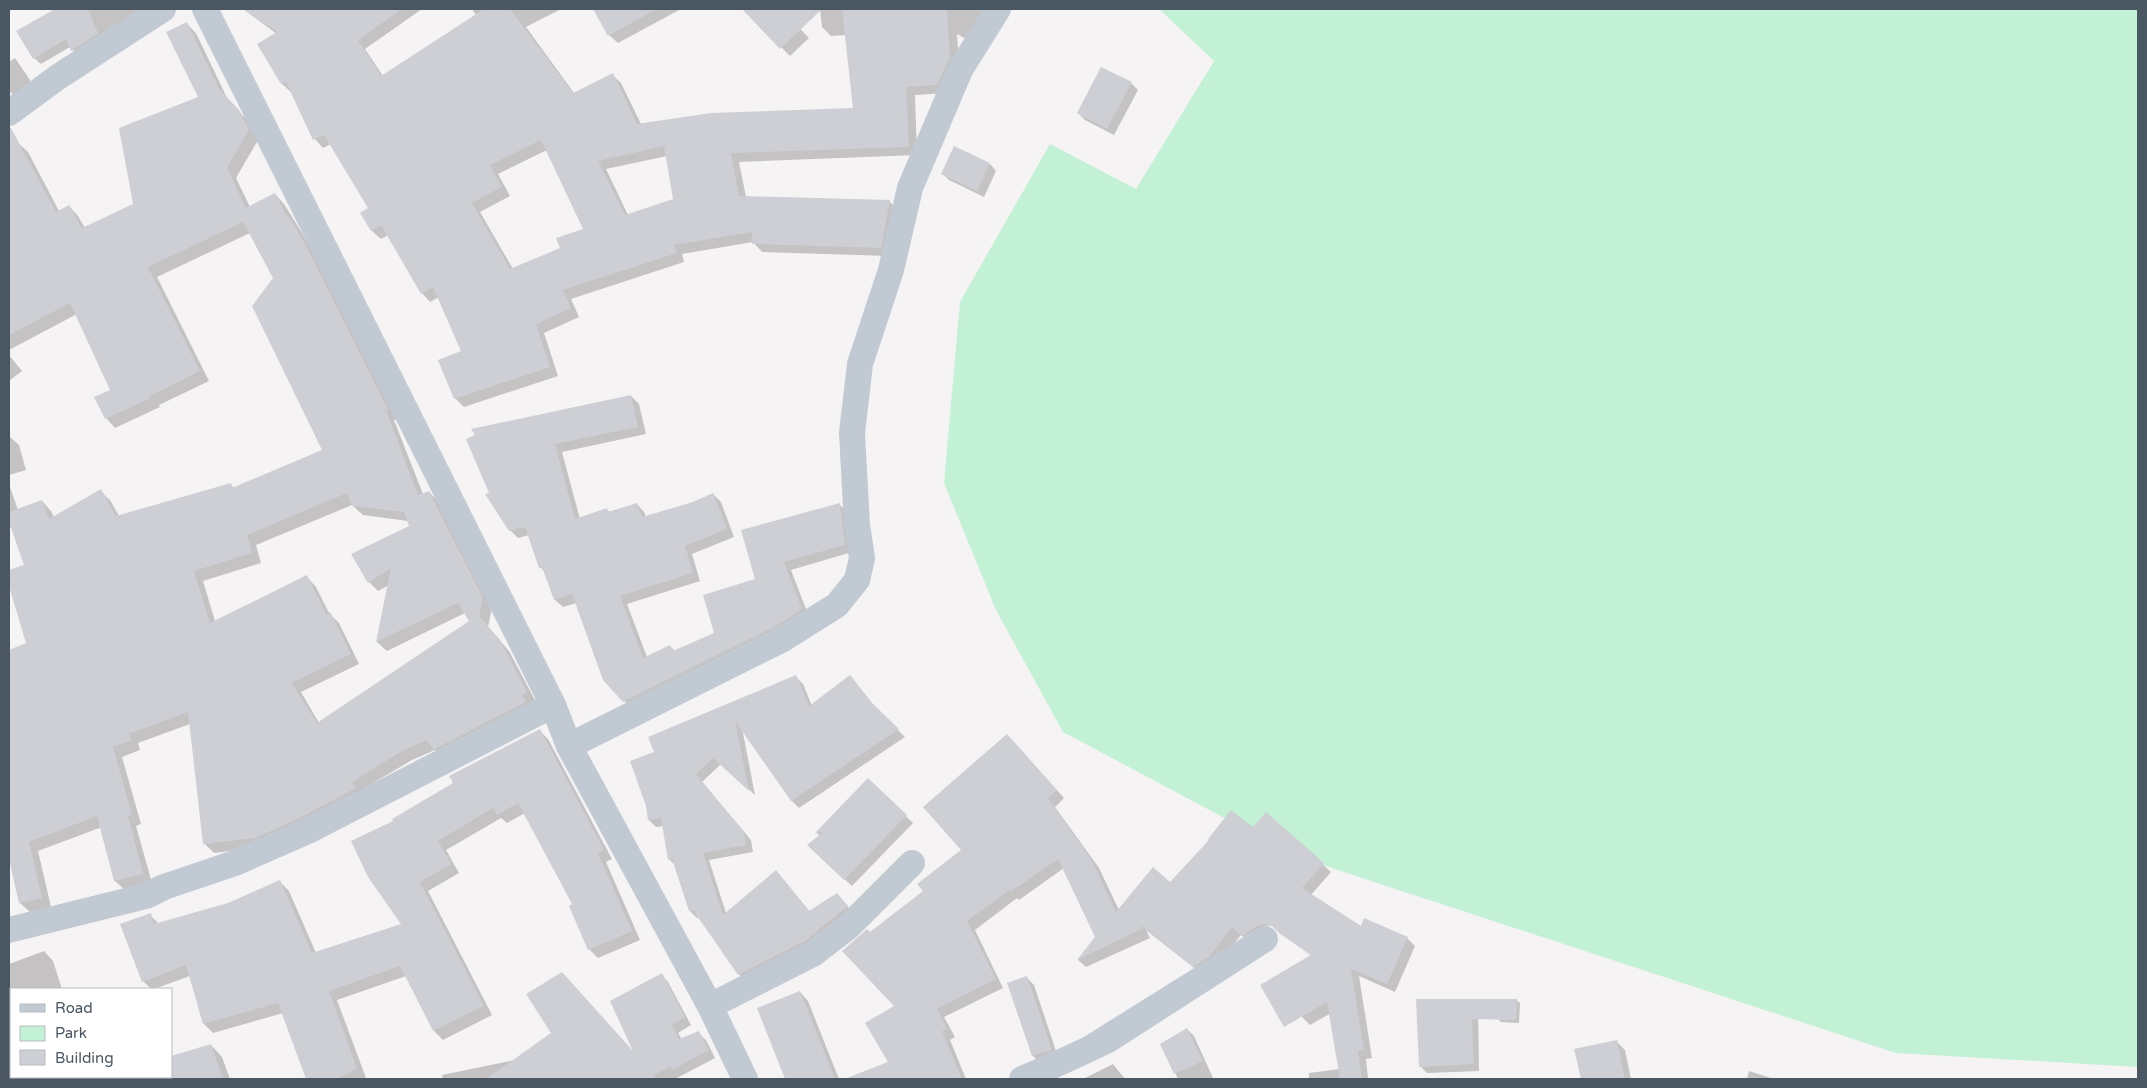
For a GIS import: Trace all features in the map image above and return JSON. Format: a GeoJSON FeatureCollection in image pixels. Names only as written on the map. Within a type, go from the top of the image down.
{"type":"FeatureCollection","features":[{"type":"Feature","properties":{"kind":"street"},"geometry":{"type":"LineString","coordinates":[[9,113],[58,77],[163,9]]}},
{"type":"Feature","properties":{"kind":"street"},"geometry":{"type":"LineString","coordinates":[[205,9],[553,705],[569,746],[710,1006],[744,1079]]}},
{"type":"Feature","properties":{"kind":"street"},"geometry":{"type":"LineString","coordinates":[[569,746],[783,639],[837,605],[858,580],[862,558],[852,433],[860,364],[891,270],[910,188],[960,70],[998,9]]}},
{"type":"Feature","properties":{"kind":"street"},"geometry":{"type":"LineString","coordinates":[[9,930],[146,896],[164,887],[235,863],[310,830],[553,705]]}},
{"type":"Feature","properties":{"kind":"street"},"geometry":{"type":"LineString","coordinates":[[710,1006],[813,954],[847,928],[912,863]]}},
{"type":"Feature","properties":{"kind":"street"},"geometry":{"type":"LineString","coordinates":[[1022,1079],[1089,1049],[1108,1040],[1265,939],[1089,1049]]}},
{"type":"Feature","properties":{"kind":"green space"},"geometry":{"type":"Polygon","coordinates":[[[1159,9],[2138,9],[2138,1067],[1896,1053],[1298,857],[1063,732],[996,610],[944,483],[960,302],[1050,144],[1136,189],[1214,61],[1159,9]]]}},
{"type":"Feature","properties":{"kind":"building"},"geometry":{"type":"Polygon","coordinates":[[[55,9],[88,9],[98,33],[71,51],[66,39],[33,59],[16,31],[55,9]]]}},
{"type":"Feature","properties":{"kind":"building"},"geometry":{"type":"Polygon","coordinates":[[[243,9],[402,9],[358,40],[381,76],[484,9],[510,9],[573,93],[613,73],[637,124],[711,113],[853,108],[842,9],[947,9],[950,57],[937,85],[906,87],[909,147],[731,153],[739,196],[890,200],[881,248],[752,244],[752,232],[674,245],[677,253],[563,290],[571,308],[536,324],[550,367],[454,399],[438,360],[461,351],[433,287],[421,294],[381,225],[371,231],[360,213],[368,208],[324,135],[313,140],[286,82],[281,84],[257,44],[277,32],[243,9]],[[541,140],[490,165],[502,187],[472,203],[510,269],[560,248],[556,238],[583,229],[541,140]],[[664,146],[598,161],[625,215],[673,199],[664,146]]]}},
{"type":"Feature","properties":{"kind":"building"},"geometry":{"type":"Polygon","coordinates":[[[593,9],[657,9],[608,36],[593,9]]]}},
{"type":"Feature","properties":{"kind":"building"},"geometry":{"type":"Polygon","coordinates":[[[742,9],[822,9],[780,49],[742,9]]]}},
{"type":"Feature","properties":{"kind":"building"},"geometry":{"type":"Polygon","coordinates":[[[187,22],[219,89],[239,110],[249,130],[227,168],[246,208],[275,193],[288,218],[290,217],[388,409],[386,410],[418,495],[429,491],[483,598],[479,616],[500,640],[527,692],[522,695],[526,702],[433,750],[427,740],[402,751],[352,782],[356,788],[298,819],[255,838],[203,844],[188,712],[129,734],[132,740],[113,747],[132,815],[128,816],[143,874],[114,881],[97,816],[29,842],[42,898],[19,903],[9,859],[9,650],[26,643],[9,586],[9,570],[24,565],[9,522],[9,512],[42,500],[49,519],[101,489],[116,516],[231,483],[232,488],[322,450],[252,306],[273,278],[243,222],[148,267],[200,371],[150,396],[151,398],[105,419],[94,397],[110,390],[70,303],[9,335],[9,128],[11,128],[56,212],[69,205],[82,228],[133,204],[119,128],[198,97],[166,32],[187,22]],[[347,493],[247,535],[252,553],[194,571],[210,623],[307,575],[326,614],[330,612],[351,654],[292,683],[317,723],[469,621],[458,603],[376,642],[391,568],[368,583],[351,554],[409,526],[404,512],[352,506],[347,493]]]}},
{"type":"Feature","properties":{"kind":"building"},"geometry":{"type":"Polygon","coordinates":[[[1101,67],[1132,82],[1107,129],[1077,113],[1101,67]]]}},
{"type":"Feature","properties":{"kind":"building"},"geometry":{"type":"Polygon","coordinates":[[[954,146],[990,163],[977,191],[941,174],[954,146]]]}},
{"type":"Feature","properties":{"kind":"building"},"geometry":{"type":"Polygon","coordinates":[[[631,395],[638,427],[555,444],[575,519],[607,508],[608,512],[637,503],[642,517],[693,502],[713,493],[727,529],[685,546],[693,573],[620,596],[643,658],[670,645],[673,651],[714,633],[703,595],[755,579],[741,530],[840,503],[845,545],[784,562],[802,609],[776,626],[623,702],[603,680],[572,594],[554,600],[542,567],[539,568],[525,527],[509,531],[485,494],[489,493],[466,439],[475,435],[471,429],[631,395]]]}},
{"type":"Feature","properties":{"kind":"building"},"geometry":{"type":"Polygon","coordinates":[[[796,675],[809,706],[850,675],[873,704],[899,729],[791,801],[735,721],[749,791],[713,758],[696,774],[744,832],[746,845],[703,853],[723,915],[776,870],[809,911],[837,893],[848,906],[805,941],[738,975],[693,910],[689,911],[672,859],[668,860],[661,818],[648,820],[646,806],[630,761],[654,752],[648,737],[796,675]]]}},
{"type":"Feature","properties":{"kind":"building"},"geometry":{"type":"Polygon","coordinates":[[[540,729],[604,850],[598,853],[632,931],[588,950],[569,906],[572,904],[518,803],[497,815],[493,808],[438,841],[451,864],[420,882],[484,1006],[433,1031],[400,966],[329,991],[357,1069],[337,1079],[306,1079],[278,1003],[203,1024],[186,965],[142,982],[120,924],[151,913],[154,924],[228,903],[280,880],[312,953],[401,924],[368,877],[351,841],[393,821],[392,819],[453,783],[449,776],[540,729]]]}},
{"type":"Feature","properties":{"kind":"building"},"geometry":{"type":"Polygon","coordinates":[[[1007,734],[1057,790],[1048,798],[1091,859],[1116,912],[1153,867],[1170,882],[1209,840],[1231,810],[1253,827],[1266,812],[1324,863],[1302,888],[1361,926],[1364,918],[1408,937],[1387,984],[1351,969],[1364,1050],[1358,1051],[1362,1079],[1340,1079],[1327,1002],[1284,1027],[1260,985],[1311,955],[1272,926],[1265,924],[1257,926],[1242,936],[1232,927],[1209,957],[1193,967],[1140,925],[1142,929],[1077,960],[1095,937],[1058,859],[1010,892],[1009,890],[967,921],[996,979],[937,1009],[947,1029],[942,1031],[962,1079],[847,1079],[888,1062],[865,1023],[894,1006],[842,951],[867,929],[870,932],[923,891],[917,884],[961,850],[923,807],[1007,734]]]}},
{"type":"Feature","properties":{"kind":"building"},"geometry":{"type":"Polygon","coordinates":[[[868,778],[907,815],[844,880],[807,845],[823,832],[815,833],[868,778]]]}},
{"type":"Feature","properties":{"kind":"building"},"geometry":{"type":"Polygon","coordinates":[[[562,972],[633,1051],[610,1001],[662,973],[685,1017],[672,1025],[679,1039],[699,1031],[709,1050],[672,1070],[670,1067],[654,1075],[657,1079],[486,1079],[551,1033],[526,994],[562,972]]]}},
{"type":"Feature","properties":{"kind":"building"},"geometry":{"type":"Polygon","coordinates":[[[1027,976],[1052,1050],[1032,1056],[1007,983],[1027,976]]]}},
{"type":"Feature","properties":{"kind":"building"},"geometry":{"type":"Polygon","coordinates":[[[800,991],[835,1079],[785,1079],[757,1008],[800,991]]]}},
{"type":"Feature","properties":{"kind":"building"},"geometry":{"type":"Polygon","coordinates":[[[1416,999],[1517,999],[1516,1020],[1472,1019],[1474,1064],[1419,1067],[1416,999]]]}},
{"type":"Feature","properties":{"kind":"building"},"geometry":{"type":"Polygon","coordinates":[[[1187,1028],[1203,1061],[1174,1074],[1160,1044],[1187,1028]]]}},
{"type":"Feature","properties":{"kind":"building"},"geometry":{"type":"Polygon","coordinates":[[[1617,1040],[1625,1079],[1581,1079],[1574,1049],[1617,1040]]]}},
{"type":"Feature","properties":{"kind":"building"},"geometry":{"type":"Polygon","coordinates":[[[211,1044],[223,1079],[171,1079],[172,1056],[211,1044]]]}}]}
